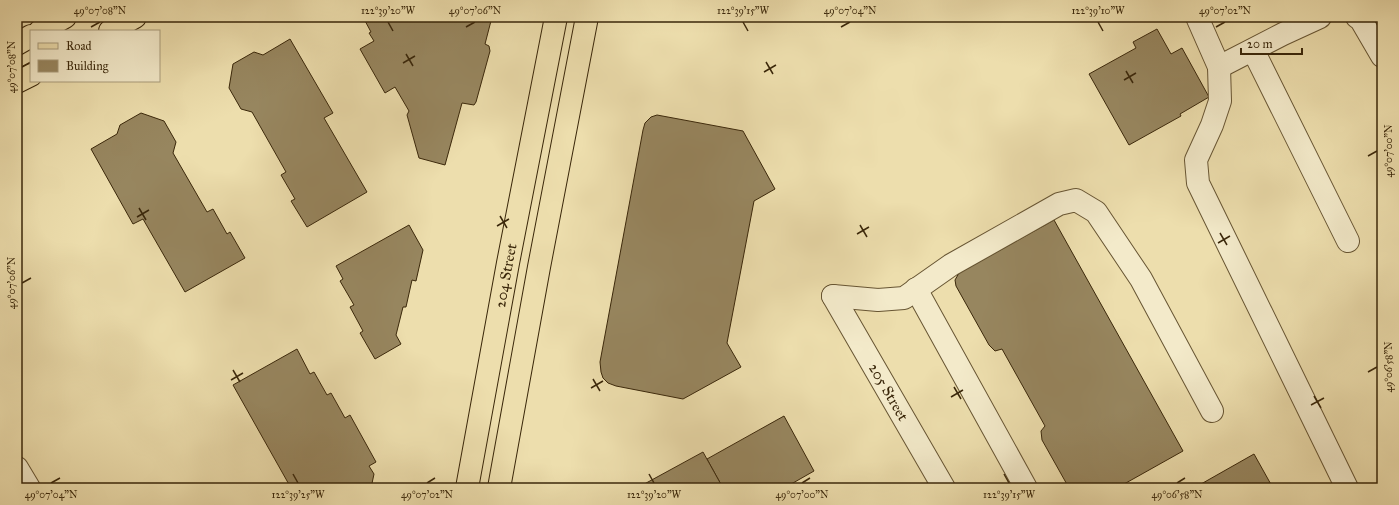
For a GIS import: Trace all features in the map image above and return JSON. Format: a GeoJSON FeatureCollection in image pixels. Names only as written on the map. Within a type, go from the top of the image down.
{"type":"FeatureCollection","features":[{"type":"Feature","properties":{"kind":"main road"},"geometry":{"type":"LineString","coordinates":[[42,30],[65,17]]}},
{"type":"Feature","properties":{"kind":"main road"},"geometry":{"type":"LineString","coordinates":[[112,30],[135,17]]}},
{"type":"Feature","properties":{"kind":"main road","name":"204 Street"},"geometry":{"type":"LineString","coordinates":[[467,488],[508,263],[556,17]]}},
{"type":"Feature","properties":{"kind":"main road","name":"204 Street"},"geometry":{"type":"LineString","coordinates":[[499,488],[539,267],[587,17]]}},
{"type":"Feature","properties":{"kind":"main road"},"geometry":{"type":"LineString","coordinates":[[17,44],[30,37]]}},
{"type":"Feature","properties":{"kind":"main road"},"geometry":{"type":"LineString","coordinates":[[17,82],[30,76]]}},
{"type":"Feature","properties":{"kind":"street"},"geometry":{"type":"LineString","coordinates":[[1197,17],[1219,67],[1220,101],[1212,125],[1196,160],[1198,183],[1347,488]]}},
{"type":"Feature","properties":{"kind":"street"},"geometry":{"type":"LineString","coordinates":[[1219,67],[1320,17]]}},
{"type":"Feature","properties":{"kind":"street"},"geometry":{"type":"LineString","coordinates":[[1357,17],[1382,56]]}},
{"type":"Feature","properties":{"kind":"street"},"geometry":{"type":"LineString","coordinates":[[1253,50],[1348,241]]}},
{"type":"Feature","properties":{"kind":"street"},"geometry":{"type":"LineString","coordinates":[[1026,488],[916,289],[951,265],[1059,204],[1076,200],[1096,212],[1141,279],[1212,411]]}},
{"type":"Feature","properties":{"kind":"street","name":"205 Street"},"geometry":{"type":"LineString","coordinates":[[916,289],[904,298],[878,300],[834,296],[944,488]]}},
{"type":"Feature","properties":{"kind":"street"},"geometry":{"type":"LineString","coordinates":[[17,468],[29,488]]}},
{"type":"Feature","properties":{"kind":"building"},"geometry":{"type":"Polygon","coordinates":[[[363,17],[492,17],[485,44],[489,46],[490,51],[476,102],[474,105],[462,103],[445,165],[419,158],[407,115],[409,111],[395,87],[385,93],[360,49],[374,41],[369,33],[371,32],[363,17]]]}},
{"type":"Feature","properties":{"kind":"building"},"geometry":{"type":"Polygon","coordinates":[[[1157,29],[1171,54],[1182,48],[1209,97],[1180,114],[1181,116],[1129,145],[1089,74],[1136,48],[1133,42],[1157,29]]]}},
{"type":"Feature","properties":{"kind":"building"},"geometry":{"type":"Polygon","coordinates":[[[290,39],[333,113],[324,118],[367,192],[307,227],[291,201],[295,199],[281,175],[286,172],[252,112],[241,109],[229,88],[233,64],[254,52],[263,55],[290,39]]]}},
{"type":"Feature","properties":{"kind":"building"},"geometry":{"type":"Polygon","coordinates":[[[141,113],[164,121],[176,142],[173,153],[207,212],[213,209],[227,234],[230,232],[245,258],[185,292],[143,219],[133,224],[91,149],[117,134],[120,125],[141,113]]]}},
{"type":"Feature","properties":{"kind":"building"},"geometry":{"type":"Polygon","coordinates":[[[657,115],[743,131],[775,189],[754,201],[727,343],[741,367],[683,399],[616,386],[608,383],[603,378],[600,362],[643,130],[645,123],[651,117],[657,115]]]}},
{"type":"Feature","properties":{"kind":"building"},"geometry":{"type":"Polygon","coordinates":[[[1054,220],[1183,451],[1117,488],[1069,488],[1042,440],[1041,431],[1045,426],[1002,349],[995,351],[989,345],[956,286],[955,280],[959,273],[1054,220]]]}},
{"type":"Feature","properties":{"kind":"building"},"geometry":{"type":"Polygon","coordinates":[[[409,225],[423,250],[416,281],[412,280],[406,307],[403,307],[396,335],[401,344],[375,359],[360,333],[363,331],[350,307],[354,305],[340,281],[343,279],[336,266],[409,225]]]}},
{"type":"Feature","properties":{"kind":"building"},"geometry":{"type":"Polygon","coordinates":[[[297,349],[310,374],[314,372],[327,395],[331,393],[345,418],[350,415],[376,462],[369,466],[374,474],[371,488],[291,488],[233,385],[297,349]]]}},
{"type":"Feature","properties":{"kind":"building"},"geometry":{"type":"Polygon","coordinates":[[[784,416],[814,471],[786,487],[787,488],[723,488],[707,459],[784,416]]]}},
{"type":"Feature","properties":{"kind":"building"},"geometry":{"type":"Polygon","coordinates":[[[703,452],[723,488],[637,488],[703,452]]]}},
{"type":"Feature","properties":{"kind":"building"},"geometry":{"type":"Polygon","coordinates":[[[1254,454],[1273,488],[1194,488],[1254,454]]]}}]}
